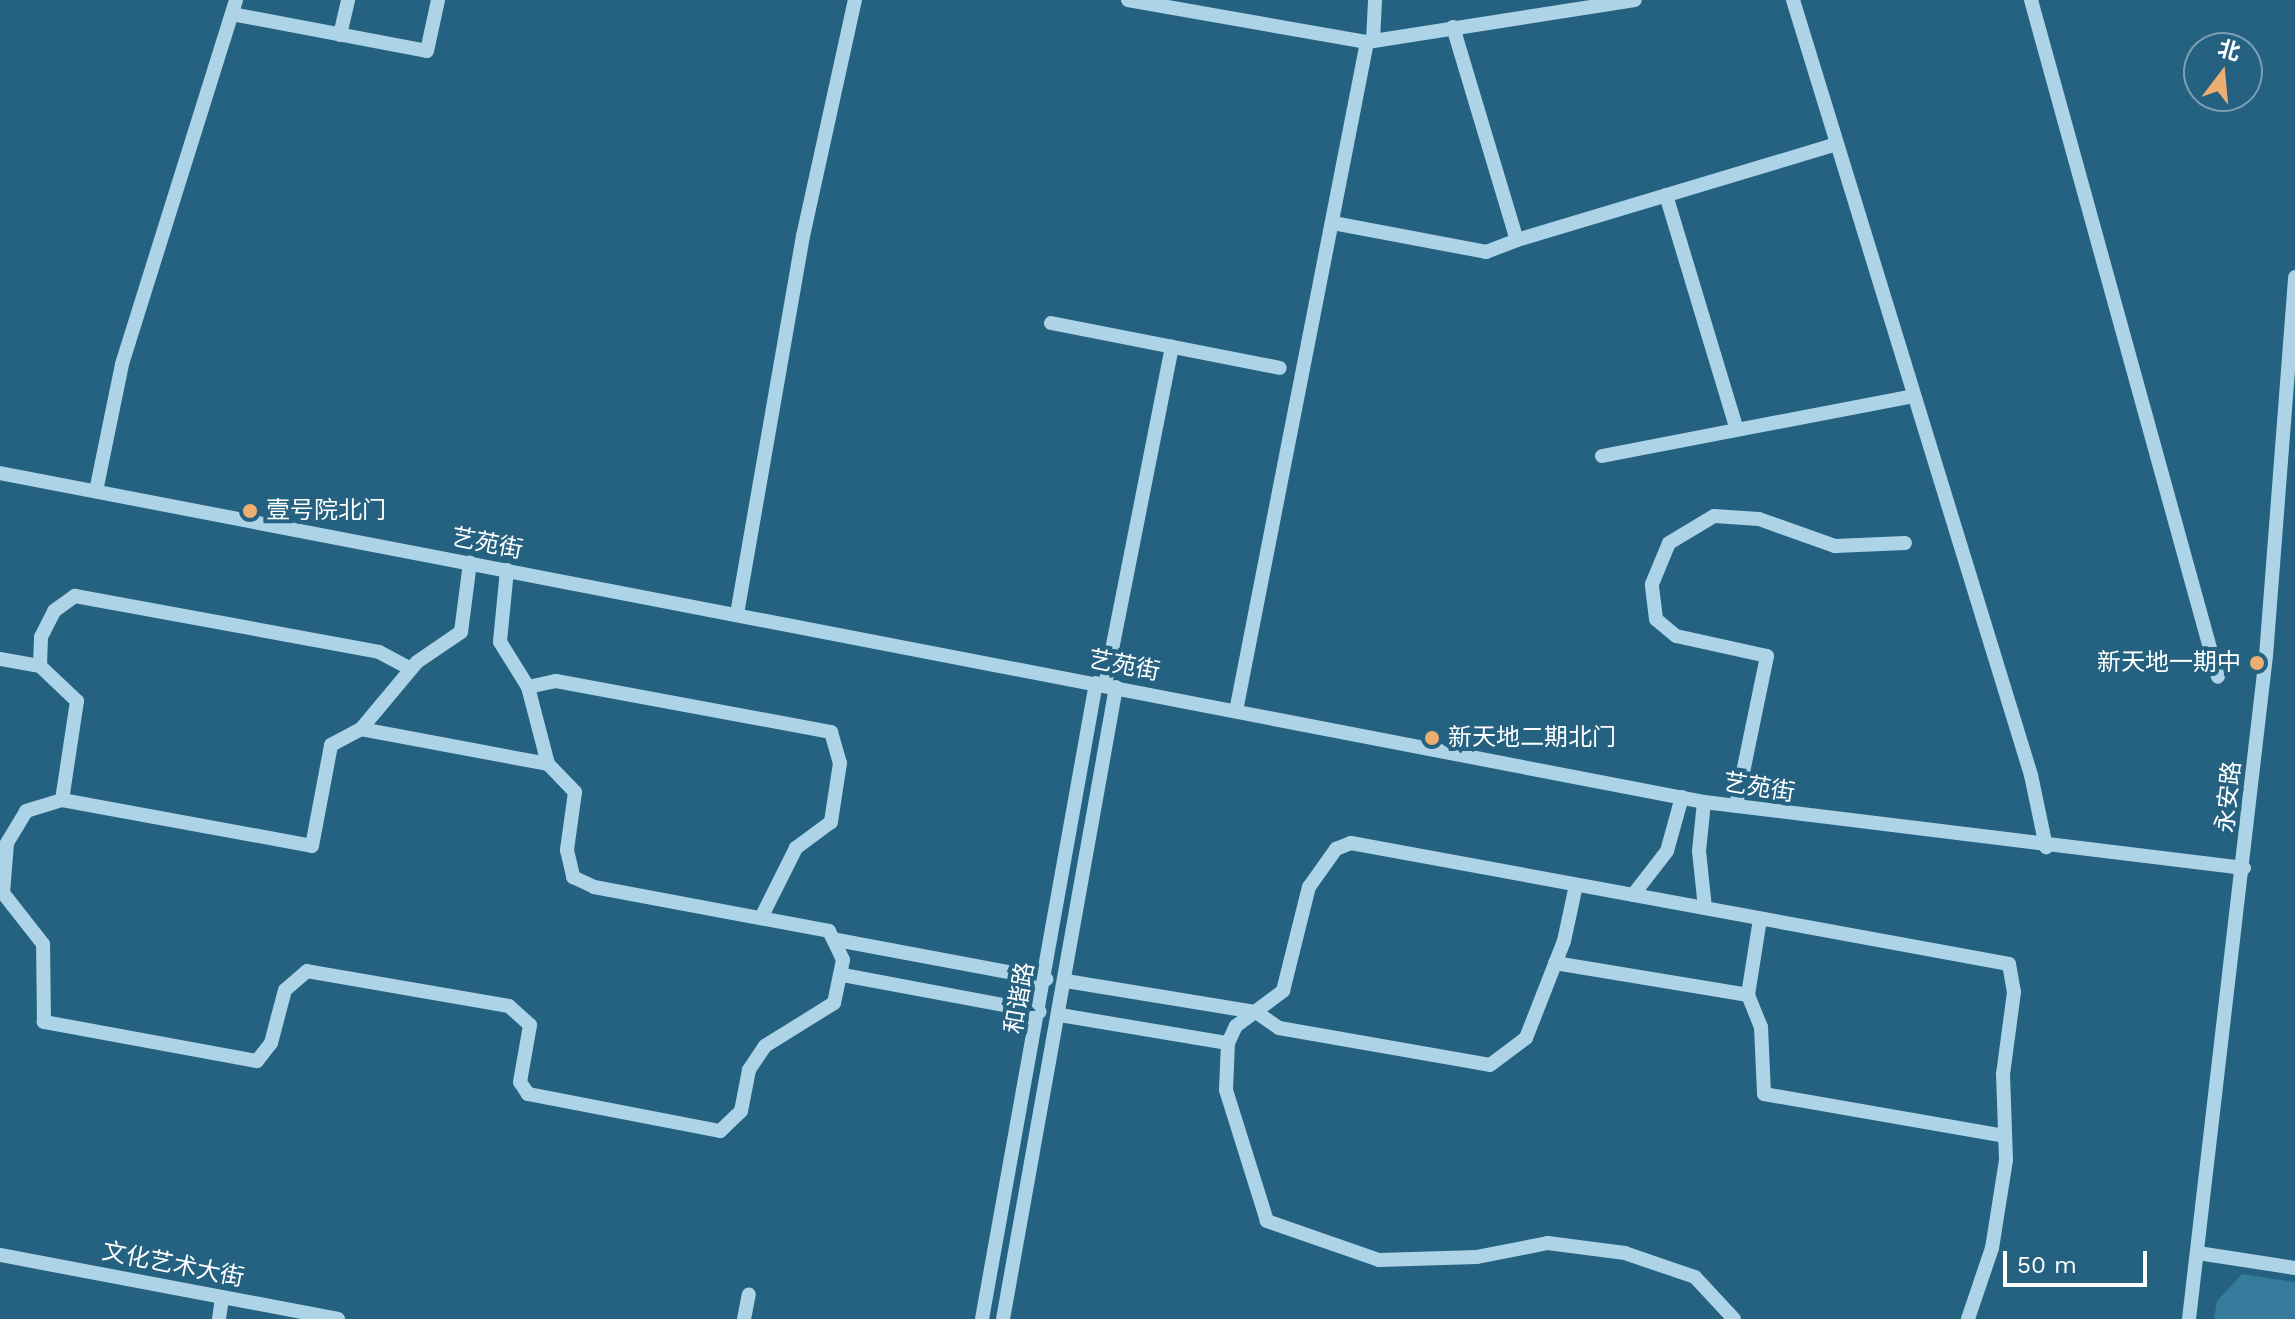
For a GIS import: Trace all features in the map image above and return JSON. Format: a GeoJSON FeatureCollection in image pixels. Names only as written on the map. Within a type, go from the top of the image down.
{"type":"FeatureCollection","features":[{"type":"Feature","properties":{"kind":"street"},"geometry":{"type":"LineString","coordinates":[[340,35],[348,0]]}},
{"type":"Feature","properties":{"kind":"street"},"geometry":{"type":"LineString","coordinates":[[96,491],[122,364],[234,7],[340,35],[427,51],[438,0]]}},
{"type":"Feature","properties":{"kind":"street"},"geometry":{"type":"LineString","coordinates":[[737,614],[803,236],[855,0]]}},
{"type":"Feature","properties":{"kind":"street"},"geometry":{"type":"LineString","coordinates":[[1128,0],[1156,2],[1370,42],[1592,3],[1635,0]]}},
{"type":"Feature","properties":{"kind":"street"},"geometry":{"type":"LineString","coordinates":[[1236,711],[1370,42],[1375,0]]}},
{"type":"Feature","properties":{"kind":"street"},"geometry":{"type":"LineString","coordinates":[[1793,0],[2031,775],[2046,847]]}},
{"type":"Feature","properties":{"kind":"street"},"geometry":{"type":"LineString","coordinates":[[2031,0],[2218,677]]}},
{"type":"Feature","properties":{"kind":"street"},"geometry":{"type":"LineString","coordinates":[[1453,27],[1517,240]]}},
{"type":"Feature","properties":{"kind":"street"},"geometry":{"type":"LineString","coordinates":[[1333,223],[1486,252],[1836,144]]}},
{"type":"Feature","properties":{"kind":"street"},"geometry":{"type":"LineString","coordinates":[[1666,195],[1737,430]]}},
{"type":"Feature","properties":{"kind":"street","name":"永安路"},"geometry":{"type":"LineString","coordinates":[[2189,1319],[2244,868],[2288,468],[2295,277]]}},
{"type":"Feature","properties":{"kind":"street"},"geometry":{"type":"LineString","coordinates":[[1051,323],[1280,368]]}},
{"type":"Feature","properties":{"kind":"street"},"geometry":{"type":"LineString","coordinates":[[1106,685],[1172,347]]}},
{"type":"Feature","properties":{"kind":"street"},"geometry":{"type":"LineString","coordinates":[[1602,456],[1913,396]]}},
{"type":"Feature","properties":{"kind":"street","name":"艺苑街"},"geometry":{"type":"LineString","coordinates":[[0,473],[1704,802],[2046,847],[2244,868]]}},
{"type":"Feature","properties":{"kind":"street"},"geometry":{"type":"LineString","coordinates":[[1736,806],[1767,656],[1693,642],[1661,626],[1652,584],[1669,543],[1714,516],[1759,519],[1835,546],[1905,543]]}},
{"type":"Feature","properties":{"kind":"street"},"geometry":{"type":"LineString","coordinates":[[470,563],[461,632],[411,669],[361,729],[331,745],[312,846],[62,800],[26,811],[3,865],[5,900],[45,951],[44,1022],[257,1061],[271,1043],[285,990],[307,971],[509,1006],[530,1025],[520,1082],[528,1094],[720,1131],[741,1111],[749,1070],[765,1046],[826,1015],[843,975],[837,940],[829,931],[573,877],[567,850],[575,792],[548,764],[528,687],[500,642],[507,570]]}},
{"type":"Feature","properties":{"kind":"street"},"geometry":{"type":"LineString","coordinates":[[40,666],[41,637],[54,611],[75,596],[379,652],[411,669]]}},
{"type":"Feature","properties":{"kind":"street"},"geometry":{"type":"LineString","coordinates":[[0,659],[40,666],[79,708],[62,800]]}},
{"type":"Feature","properties":{"kind":"street"},"geometry":{"type":"LineString","coordinates":[[528,687],[556,681],[831,732],[840,763],[831,822],[796,848],[761,918]]}},
{"type":"Feature","properties":{"kind":"street","name":"和谐路"},"geometry":{"type":"LineString","coordinates":[[982,1319],[1046,979],[1106,685]]}},
{"type":"Feature","properties":{"kind":"street","name":"和谐路"},"geometry":{"type":"LineString","coordinates":[[1003,1319],[1066,981],[1106,685]]}},
{"type":"Feature","properties":{"kind":"street"},"geometry":{"type":"LineString","coordinates":[[361,729],[548,764]]}},
{"type":"Feature","properties":{"kind":"street"},"geometry":{"type":"LineString","coordinates":[[1633,895],[1667,851],[1682,797]]}},
{"type":"Feature","properties":{"kind":"street"},"geometry":{"type":"LineString","coordinates":[[1704,802],[1699,851],[1705,908]]}},
{"type":"Feature","properties":{"kind":"street"},"geometry":{"type":"LineString","coordinates":[[1734,1319],[1695,1277],[1625,1253],[1548,1243],[1477,1257],[1379,1260],[1281,1231],[1261,1210],[1226,1090],[1228,1043],[1256,1012],[1283,991],[1309,887],[1336,849],[1351,843],[2009,964],[2014,992],[1992,1248],[1968,1319]]}},
{"type":"Feature","properties":{"kind":"street"},"geometry":{"type":"LineString","coordinates":[[1066,981],[1256,1012],[1279,1028],[1490,1065],[1521,1046],[1555,963],[1576,885]]}},
{"type":"Feature","properties":{"kind":"street"},"geometry":{"type":"LineString","coordinates":[[1760,919],[1748,995],[1761,1027],[1757,1072],[1764,1094],[2004,1136]]}},
{"type":"Feature","properties":{"kind":"street"},"geometry":{"type":"LineString","coordinates":[[837,940],[1046,979]]}},
{"type":"Feature","properties":{"kind":"street"},"geometry":{"type":"LineString","coordinates":[[1555,963],[1748,995]]}},
{"type":"Feature","properties":{"kind":"street"},"geometry":{"type":"LineString","coordinates":[[843,975],[1040,1012]]}},
{"type":"Feature","properties":{"kind":"street"},"geometry":{"type":"LineString","coordinates":[[1060,1015],[1228,1043]]}},
{"type":"Feature","properties":{"kind":"street"},"geometry":{"type":"LineString","coordinates":[[2198,1253],[2295,1268]]}},
{"type":"Feature","properties":{"kind":"street","name":"文化艺术大街"},"geometry":{"type":"LineString","coordinates":[[0,1255],[338,1319]]}},
{"type":"Feature","properties":{"kind":"street"},"geometry":{"type":"LineString","coordinates":[[744,1319],[749,1294]]}},
{"type":"Feature","properties":{"kind":"street"},"geometry":{"type":"LineString","coordinates":[[219,1319],[222,1297]]}},
{"type":"Feature","properties":{"kind":"shaded area"},"geometry":{"type":"Polygon","coordinates":[[[2242,1274],[2295,1282],[2295,1319],[2214,1319],[2217,1301],[2242,1274]]]}},
{"type":"Feature","properties":{"kind":"place","name":"壹号院北门"},"geometry":{"type":"Point","coordinates":[250,511]}},
{"type":"Feature","properties":{"kind":"place","name":"新天地一期中"},"geometry":{"type":"Point","coordinates":[2257,663]}},
{"type":"Feature","properties":{"kind":"place","name":"新天地二期北门"},"geometry":{"type":"Point","coordinates":[1432,738]}}]}
